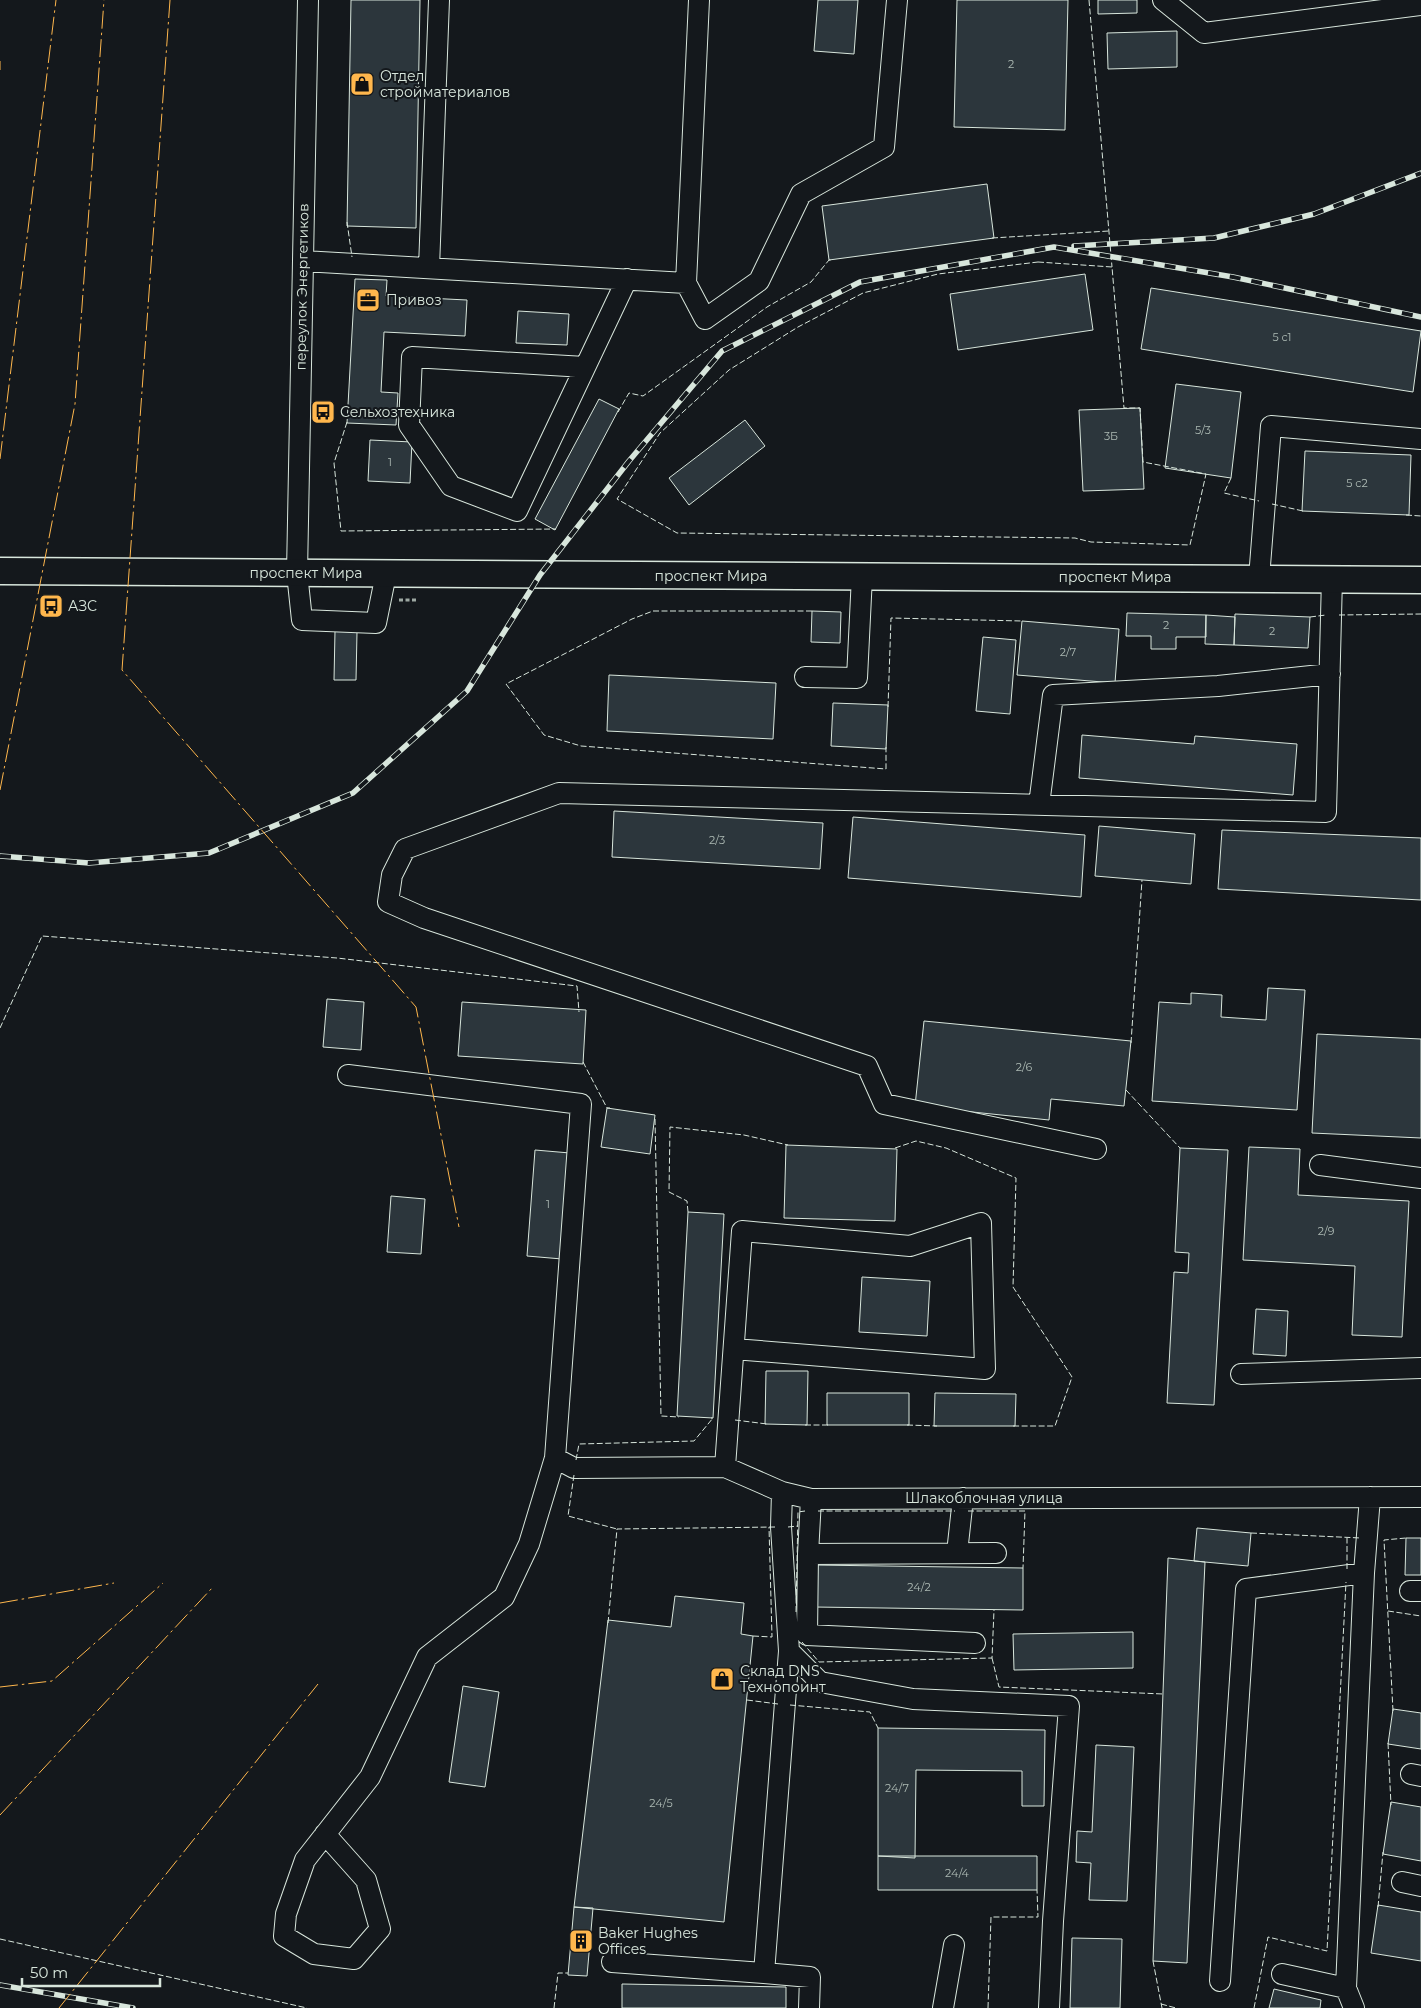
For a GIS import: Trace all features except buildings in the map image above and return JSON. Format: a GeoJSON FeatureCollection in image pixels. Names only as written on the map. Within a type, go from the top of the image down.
{"type":"FeatureCollection","features":[{"type":"Feature","properties":{"kind":"main road","name":"проспект Мира"},"geometry":{"type":"LineString","coordinates":[[0,571],[1421,580]]}},
{"type":"Feature","properties":{"kind":"street","name":"переулок Энергетиков"},"geometry":{"type":"LineString","coordinates":[[308,0],[297,573],[302,620],[376,623],[386,574]]}},
{"type":"Feature","properties":{"kind":"street"},"geometry":{"type":"LineString","coordinates":[[429,268],[440,0]]}},
{"type":"Feature","properties":{"kind":"street"},"geometry":{"type":"LineString","coordinates":[[699,0],[686,283],[705,319],[759,281],[801,194],[884,147],[897,0]]}},
{"type":"Feature","properties":{"kind":"street"},"geometry":{"type":"LineString","coordinates":[[1163,0],[1204,33],[1421,5]]}},
{"type":"Feature","properties":{"kind":"street"},"geometry":{"type":"LineString","coordinates":[[303,261],[686,283]]}},
{"type":"Feature","properties":{"kind":"street"},"geometry":{"type":"LineString","coordinates":[[585,367],[412,357],[409,425],[451,486],[517,511],[627,279]]}},
{"type":"Feature","properties":{"kind":"street"},"geometry":{"type":"LineString","coordinates":[[1259,578],[1271,426],[1421,439]]}},
{"type":"Feature","properties":{"kind":"street"},"geometry":{"type":"LineString","coordinates":[[804,678],[857,678],[862,576]]}},
{"type":"Feature","properties":{"kind":"street"},"geometry":{"type":"LineString","coordinates":[[1096,1149],[884,1104],[867,1066],[424,918],[388,902],[392,875],[404,849],[559,793],[1326,812],[1332,578]]}},
{"type":"Feature","properties":{"kind":"street"},"geometry":{"type":"LineString","coordinates":[[1039,805],[1053,695],[1218,686],[1330,674]]}},
{"type":"Feature","properties":{"kind":"street"},"geometry":{"type":"LineString","coordinates":[[325,1834],[366,1880],[380,1929],[354,1959],[314,1954],[284,1936],[286,1914],[305,1860],[325,1834],[370,1777],[428,1657],[504,1597],[529,1544],[555,1458],[581,1104],[348,1075]]}},
{"type":"Feature","properties":{"kind":"street"},"geometry":{"type":"LineString","coordinates":[[1320,1165],[1421,1178]]}},
{"type":"Feature","properties":{"kind":"street"},"geometry":{"type":"LineString","coordinates":[[725,1467],[742,1231],[910,1246],[980,1223],[985,1369],[734,1349]]}},
{"type":"Feature","properties":{"kind":"street"},"geometry":{"type":"LineString","coordinates":[[1241,1374],[1421,1368]]}},
{"type":"Feature","properties":{"kind":"street","name":"Шлакоблочная улица"},"geometry":{"type":"LineString","coordinates":[[555,1458],[574,1468],[725,1467],[782,1492],[811,1499],[1421,1497]]}},
{"type":"Feature","properties":{"kind":"street"},"geometry":{"type":"LineString","coordinates":[[764,1973],[789,1651],[781,1527],[782,1492]]}},
{"type":"Feature","properties":{"kind":"street"},"geometry":{"type":"LineString","coordinates":[[1354,2008],[1346,1988],[1364,1573],[1370,1497]]}},
{"type":"Feature","properties":{"kind":"street"},"geometry":{"type":"LineString","coordinates":[[957,1554],[963,1498]]}},
{"type":"Feature","properties":{"kind":"street"},"geometry":{"type":"LineString","coordinates":[[811,1499],[807,1635],[975,1643]]}},
{"type":"Feature","properties":{"kind":"street"},"geometry":{"type":"LineString","coordinates":[[808,1554],[996,1553]]}},
{"type":"Feature","properties":{"kind":"street"},"geometry":{"type":"LineString","coordinates":[[1220,1981],[1246,1589],[1364,1573]]}},
{"type":"Feature","properties":{"kind":"street"},"geometry":{"type":"LineString","coordinates":[[789,1651],[820,1682],[913,1699],[1070,1706],[1048,2008]]}},
{"type":"Feature","properties":{"kind":"street"},"geometry":{"type":"LineString","coordinates":[[943,2008],[954,1945]]}},
{"type":"Feature","properties":{"kind":"street"},"geometry":{"type":"LineString","coordinates":[[612,1962],[810,1978],[809,2008]]}},
{"type":"Feature","properties":{"kind":"street"},"geometry":{"type":"LineString","coordinates":[[1282,1974],[1346,1988]]}},
{"type":"Feature","properties":{"kind":"railway"},"geometry":{"type":"LineString","coordinates":[[1074,246],[1214,238],[1314,214],[1421,173]]}},
{"type":"Feature","properties":{"kind":"railway"},"geometry":{"type":"LineString","coordinates":[[0,856],[89,863],[209,853],[353,793],[467,691],[540,575],[629,461],[722,351],[860,282],[1054,247],[1233,277],[1421,317]]}},
{"type":"Feature","properties":{"kind":"railway"},"geometry":{"type":"LineString","coordinates":[[0,1985],[133,2008]]}},
{"type":"Feature","properties":{"kind":"fence"},"geometry":{"type":"LineString","coordinates":[[1089,0],[1112,267]]}},
{"type":"Feature","properties":{"kind":"fence"},"geometry":{"type":"LineString","coordinates":[[347,222],[352,257]]}},
{"type":"Feature","properties":{"kind":"fence"},"geometry":{"type":"LineString","coordinates":[[992,238],[1109,231]]}},
{"type":"Feature","properties":{"kind":"fence"},"geometry":{"type":"LineString","coordinates":[[618,412],[629,393],[643,396],[767,307],[811,282],[831,260]]}},
{"type":"Feature","properties":{"kind":"fence"},"geometry":{"type":"LineString","coordinates":[[1038,262],[1112,267],[1124,408],[1140,408],[1143,462],[1206,474],[1190,545],[1091,542],[1075,538],[677,533],[617,499],[660,433],[729,370],[798,327],[863,293],[938,274],[1038,262]]}},
{"type":"Feature","properties":{"kind":"fence"},"geometry":{"type":"LineString","coordinates":[[347,422],[334,463],[341,531],[556,529]]}},
{"type":"Feature","properties":{"kind":"fence"},"geometry":{"type":"LineString","coordinates":[[1231,478],[1224,493],[1259,501]]}},
{"type":"Feature","properties":{"kind":"fence"},"geometry":{"type":"LineString","coordinates":[[1272,504],[1303,511]]}},
{"type":"Feature","properties":{"kind":"fence"},"geometry":{"type":"LineString","coordinates":[[1406,515],[1421,516]]}},
{"type":"Feature","properties":{"kind":"fence"},"geometry":{"type":"LineString","coordinates":[[812,611],[653,611],[632,619],[506,684],[544,735],[581,746],[886,769],[886,747]]}},
{"type":"Feature","properties":{"kind":"fence"},"geometry":{"type":"LineString","coordinates":[[1339,615],[1421,614]]}},
{"type":"Feature","properties":{"kind":"fence"},"geometry":{"type":"LineString","coordinates":[[1310,617],[1326,615]]}},
{"type":"Feature","properties":{"kind":"fence"},"geometry":{"type":"LineString","coordinates":[[888,707],[891,618],[1022,621]]}},
{"type":"Feature","properties":{"kind":"fence"},"geometry":{"type":"LineString","coordinates":[[1131,1043],[1142,880]]}},
{"type":"Feature","properties":{"kind":"fence"},"geometry":{"type":"LineString","coordinates":[[0,1028],[42,936],[337,958],[577,986],[579,1012]]}},
{"type":"Feature","properties":{"kind":"fence"},"geometry":{"type":"LineString","coordinates":[[583,1062],[607,1108],[610,1108]]}},
{"type":"Feature","properties":{"kind":"fence"},"geometry":{"type":"LineString","coordinates":[[1126,1090],[1180,1148]]}},
{"type":"Feature","properties":{"kind":"fence"},"geometry":{"type":"LineString","coordinates":[[655,1119],[661,1416],[679,1417]]}},
{"type":"Feature","properties":{"kind":"fence"},"geometry":{"type":"LineString","coordinates":[[688,1212],[687,1201],[669,1192],[670,1127],[744,1135],[788,1145]]}},
{"type":"Feature","properties":{"kind":"fence"},"geometry":{"type":"LineString","coordinates":[[895,1148],[916,1141],[946,1148],[1016,1178],[1013,1287],[1072,1377],[1055,1426],[1012,1426]]}},
{"type":"Feature","properties":{"kind":"fence"},"geometry":{"type":"LineString","coordinates":[[576,1460],[579,1444],[694,1441],[713,1418],[711,1418]]}},
{"type":"Feature","properties":{"kind":"fence"},"geometry":{"type":"LineString","coordinates":[[735,1420],[767,1424]]}},
{"type":"Feature","properties":{"kind":"fence"},"geometry":{"type":"LineString","coordinates":[[805,1425],[830,1425]]}},
{"type":"Feature","properties":{"kind":"fence"},"geometry":{"type":"LineString","coordinates":[[907,1425],[937,1426]]}},
{"type":"Feature","properties":{"kind":"fence"},"geometry":{"type":"LineString","coordinates":[[574,1475],[568,1516],[617,1529]]}},
{"type":"Feature","properties":{"kind":"fence"},"geometry":{"type":"LineString","coordinates":[[796,1612],[798,1512],[805,1511]]}},
{"type":"Feature","properties":{"kind":"fence"},"geometry":{"type":"LineString","coordinates":[[818,1511],[955,1511]]}},
{"type":"Feature","properties":{"kind":"fence"},"geometry":{"type":"LineString","coordinates":[[968,1511],[1025,1511],[1023,1568]]}},
{"type":"Feature","properties":{"kind":"fence"},"geometry":{"type":"LineString","coordinates":[[788,1527],[798,1526]]}},
{"type":"Feature","properties":{"kind":"fence"},"geometry":{"type":"LineString","coordinates":[[753,1636],[772,1637],[769,1527]]}},
{"type":"Feature","properties":{"kind":"fence"},"geometry":{"type":"LineString","coordinates":[[608,1623],[617,1529],[775,1527]]}},
{"type":"Feature","properties":{"kind":"fence"},"geometry":{"type":"LineString","coordinates":[[1251,1533],[1361,1538]]}},
{"type":"Feature","properties":{"kind":"fence"},"geometry":{"type":"LineString","coordinates":[[1347,1538],[1347,1569]]}},
{"type":"Feature","properties":{"kind":"fence"},"geometry":{"type":"LineString","coordinates":[[1393,1711],[1384,1540],[1406,1538]]}},
{"type":"Feature","properties":{"kind":"fence"},"geometry":{"type":"LineString","coordinates":[[1254,2008],[1268,1937],[1327,1951],[1346,1582]]}},
{"type":"Feature","properties":{"kind":"fence"},"geometry":{"type":"LineString","coordinates":[[802,1642],[819,1662],[992,1658],[994,1610]]}},
{"type":"Feature","properties":{"kind":"fence"},"geometry":{"type":"LineString","coordinates":[[1388,1611],[1421,1616]]}},
{"type":"Feature","properties":{"kind":"fence"},"geometry":{"type":"LineString","coordinates":[[992,1658],[999,1687],[1163,1694]]}},
{"type":"Feature","properties":{"kind":"fence"},"geometry":{"type":"LineString","coordinates":[[747,1700],[778,1704]]}},
{"type":"Feature","properties":{"kind":"fence"},"geometry":{"type":"LineString","coordinates":[[790,1705],[870,1712],[878,1728]]}},
{"type":"Feature","properties":{"kind":"fence"},"geometry":{"type":"LineString","coordinates":[[1388,1743],[1391,1805]]}},
{"type":"Feature","properties":{"kind":"fence"},"geometry":{"type":"LineString","coordinates":[[1378,1907],[1383,1852]]}},
{"type":"Feature","properties":{"kind":"fence"},"geometry":{"type":"LineString","coordinates":[[988,2008],[991,1917],[1038,1917],[1037,1890]]}},
{"type":"Feature","properties":{"kind":"fence"},"geometry":{"type":"LineString","coordinates":[[0,1939],[307,2008]]}},
{"type":"Feature","properties":{"kind":"fence"},"geometry":{"type":"LineString","coordinates":[[1153,1961],[1162,2008]]}},
{"type":"Feature","properties":{"kind":"fence"},"geometry":{"type":"LineString","coordinates":[[554,2008],[558,1973],[568,1973]]}},
{"type":"Feature","properties":{"kind":"fence"},"geometry":{"type":"LineString","coordinates":[[1161,2004],[1176,2008]]}},
{"type":"Feature","properties":{"kind":"power"},"geometry":{"type":"LineString","coordinates":[[0,459],[56,0]]}},
{"type":"Feature","properties":{"kind":"power"},"geometry":{"type":"LineString","coordinates":[[0,790],[75,404],[104,0]]}},
{"type":"Feature","properties":{"kind":"power"},"geometry":{"type":"LineString","coordinates":[[170,0],[122,670],[416,1007],[459,1227]]}},
{"type":"Feature","properties":{"kind":"power"},"geometry":{"type":"LineString","coordinates":[[0,61],[0,70]]}},
{"type":"Feature","properties":{"kind":"power"},"geometry":{"type":"LineString","coordinates":[[0,1603],[114,1583]]}},
{"type":"Feature","properties":{"kind":"power"},"geometry":{"type":"LineString","coordinates":[[0,1687],[52,1681],[163,1583]]}},
{"type":"Feature","properties":{"kind":"power"},"geometry":{"type":"LineString","coordinates":[[0,1815],[213,1587]]}},
{"type":"Feature","properties":{"kind":"power"},"geometry":{"type":"LineString","coordinates":[[59,2008],[318,1684]]}},
{"type":"Feature","properties":{"kind":"place","name":"Отдел стройматериалов"},"geometry":{"type":"Point","coordinates":[362,84]}},
{"type":"Feature","properties":{"kind":"place","name":"Привоз"},"geometry":{"type":"Point","coordinates":[368,300]}},
{"type":"Feature","properties":{"kind":"place","name":"Сельхозтехника"},"geometry":{"type":"Point","coordinates":[323,412]}},
{"type":"Feature","properties":{"kind":"place","name":"АЗС"},"geometry":{"type":"Point","coordinates":[51,606]}},
{"type":"Feature","properties":{"kind":"place","name":"Склад DNS Технопоинт"},"geometry":{"type":"Point","coordinates":[722,1679]}},
{"type":"Feature","properties":{"kind":"place","name":"Baker Hughes Offices"},"geometry":{"type":"Point","coordinates":[581,1941]}}]}
